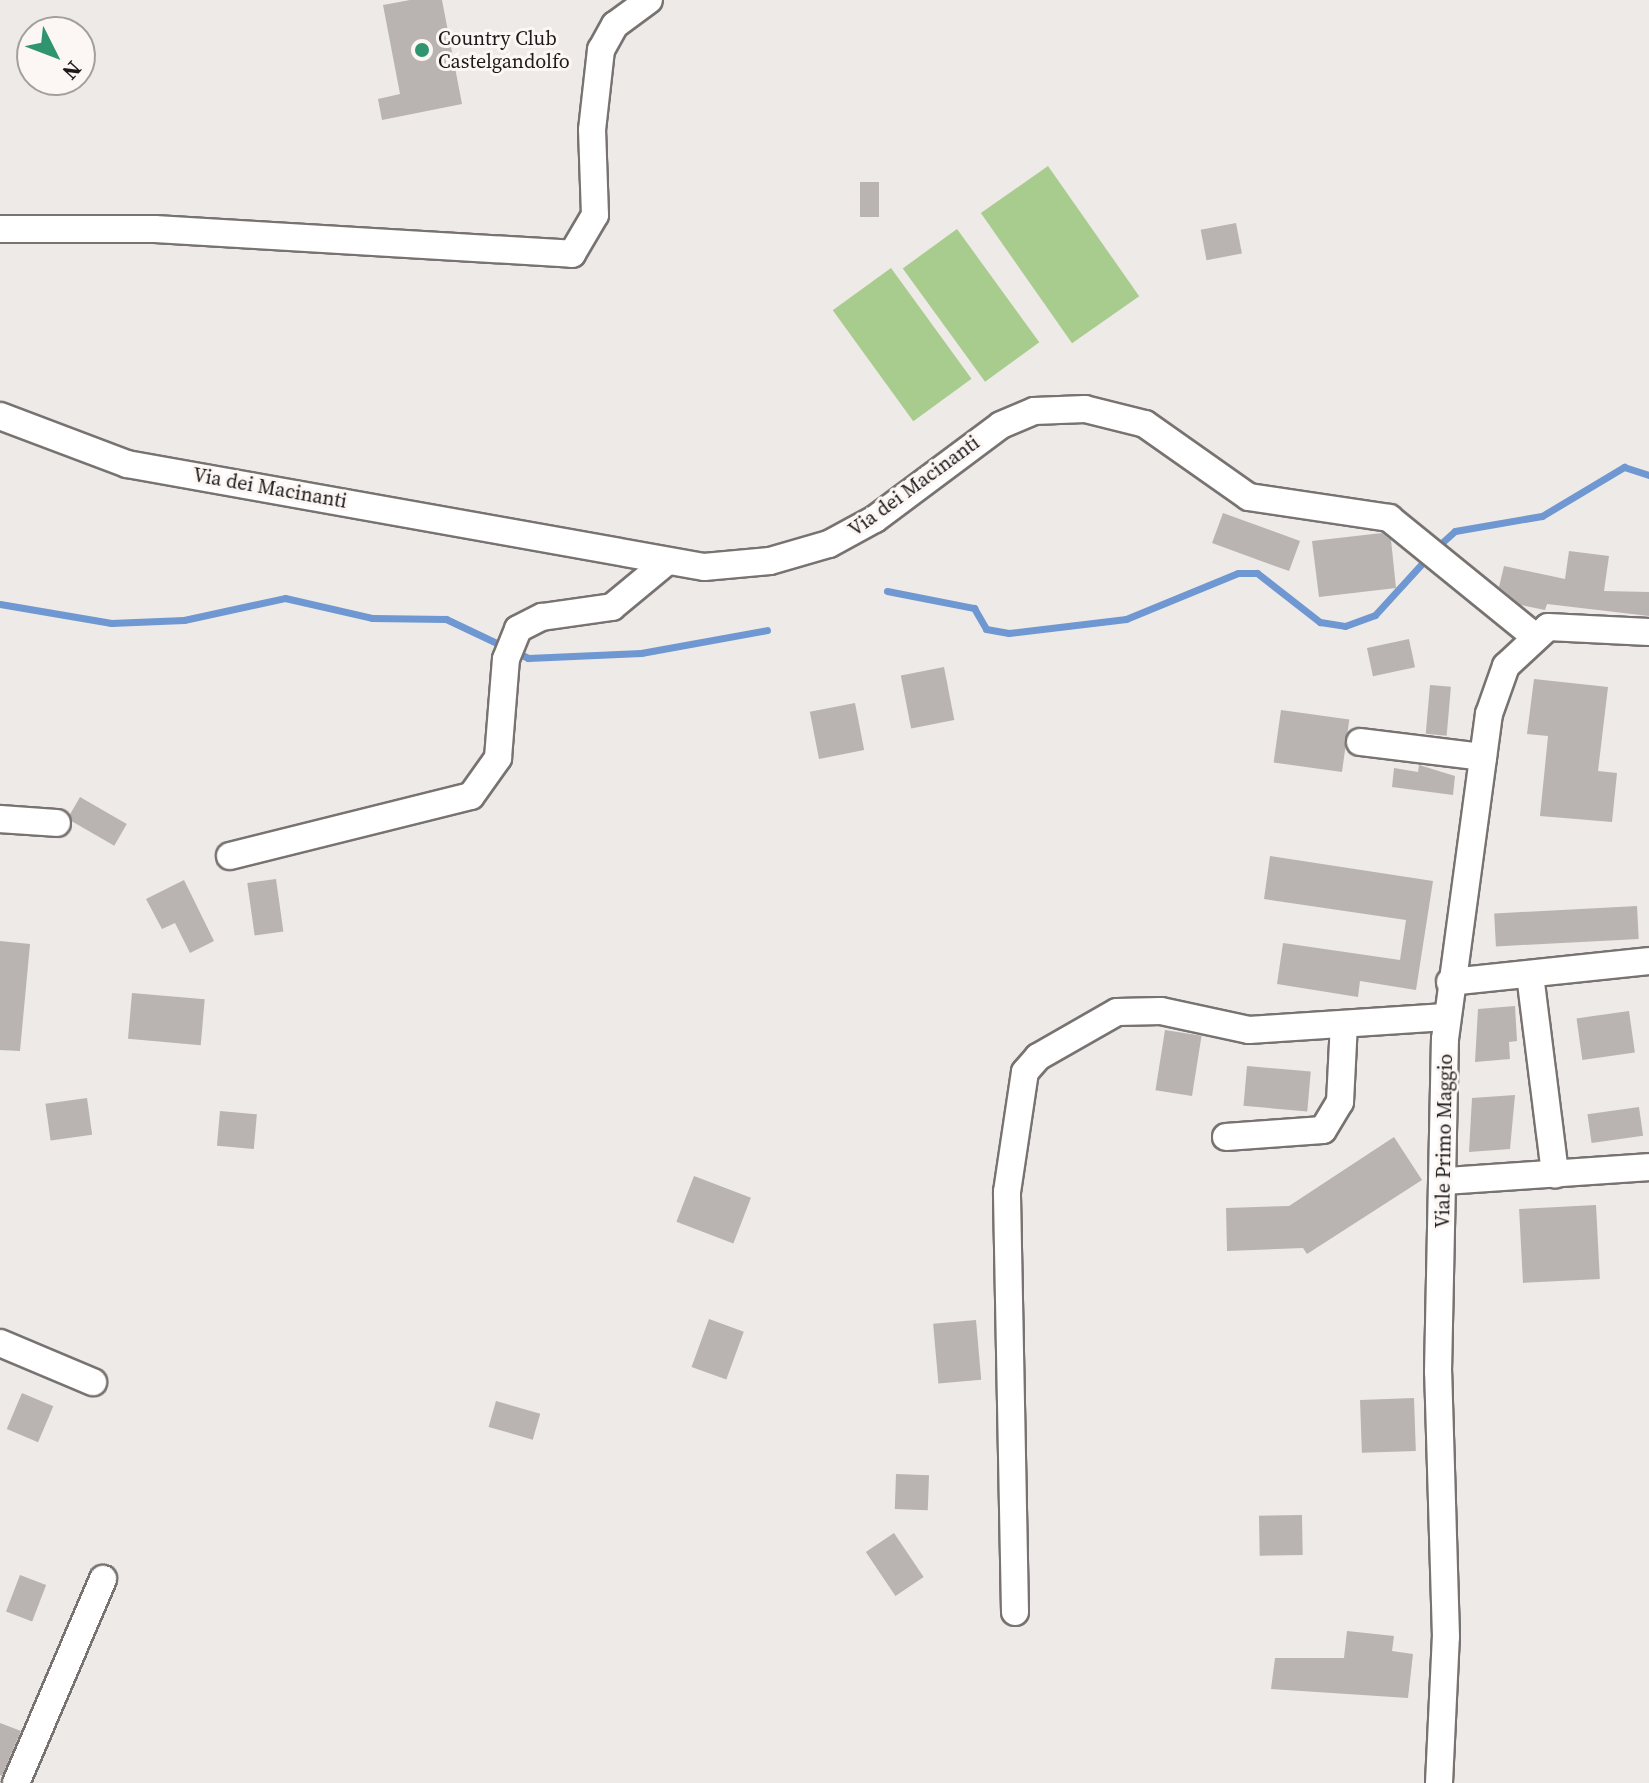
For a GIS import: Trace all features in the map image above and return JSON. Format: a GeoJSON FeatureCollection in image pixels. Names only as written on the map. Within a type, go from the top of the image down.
{"type":"FeatureCollection","features":[{"type":"Feature","properties":{"kind":"street"},"geometry":{"type":"LineString","coordinates":[[0,229],[155,229],[572,254],[591,233],[595,215],[592,118],[601,50],[615,25],[649,0]]}},
{"type":"Feature","properties":{"kind":"street","name":"Via dei Macinanti"},"geometry":{"type":"LineString","coordinates":[[0,416],[127,464],[278,485],[664,564],[738,565],[814,550],[875,519],[986,433],[1034,411],[1069,408],[1145,424],[1249,497],[1371,512],[1434,551],[1534,636]]}},
{"type":"Feature","properties":{"kind":"street"},"geometry":{"type":"LineString","coordinates":[[230,856],[471,796],[498,758],[508,651],[534,619],[620,603],[664,564]]}},
{"type":"Feature","properties":{"kind":"street"},"geometry":{"type":"LineString","coordinates":[[1534,636],[1571,623],[1649,632]]}},
{"type":"Feature","properties":{"kind":"street","name":"Viale Primo Maggio"},"geometry":{"type":"LineString","coordinates":[[1439,1783],[1446,1637],[1438,1372],[1446,1181],[1446,1017],[1483,757],[1500,676],[1534,636]]}},
{"type":"Feature","properties":{"kind":"street"},"geometry":{"type":"LineString","coordinates":[[1360,742],[1483,757]]}},
{"type":"Feature","properties":{"kind":"street"},"geometry":{"type":"LineString","coordinates":[[0,819],[57,823]]}},
{"type":"Feature","properties":{"kind":"street"},"geometry":{"type":"LineString","coordinates":[[1450,982],[1649,961]]}},
{"type":"Feature","properties":{"kind":"street"},"geometry":{"type":"LineString","coordinates":[[1530,975],[1555,1174]]}},
{"type":"Feature","properties":{"kind":"street"},"geometry":{"type":"LineString","coordinates":[[1015,1612],[1007,1192],[1025,1072],[1038,1057],[1117,1012],[1161,1011],[1249,1030],[1446,1017]]}},
{"type":"Feature","properties":{"kind":"street"},"geometry":{"type":"LineString","coordinates":[[1226,1137],[1323,1130],[1340,1102],[1344,1024]]}},
{"type":"Feature","properties":{"kind":"street"},"geometry":{"type":"LineString","coordinates":[[1446,1181],[1649,1167]]}},
{"type":"Feature","properties":{"kind":"street"},"geometry":{"type":"LineString","coordinates":[[0,1343],[93,1382]]}},
{"type":"Feature","properties":{"kind":"street"},"geometry":{"type":"LineString","coordinates":[[16,1783],[103,1579]]}},
{"type":"Feature","properties":{"kind":"green space"},"geometry":{"type":"Polygon","coordinates":[[[1048,166],[1139,296],[1072,343],[981,213],[1048,166]]]}},
{"type":"Feature","properties":{"kind":"green space"},"geometry":{"type":"Polygon","coordinates":[[[957,229],[1039,342],[985,382],[903,268],[957,229]]]}},
{"type":"Feature","properties":{"kind":"green space"},"geometry":{"type":"Polygon","coordinates":[[[891,268],[972,379],[913,421],[833,310],[891,268]]]}},
{"type":"Feature","properties":{"kind":"building","name":"Country Club Castelgandolfo"},"geometry":{"type":"Polygon","coordinates":[[[410,0],[442,0],[462,104],[382,120],[378,99],[400,94],[383,5],[410,0]]]}},
{"type":"Feature","properties":{"kind":"building"},"geometry":{"type":"Polygon","coordinates":[[[860,182],[879,182],[879,217],[860,217],[860,182]]]}},
{"type":"Feature","properties":{"kind":"building"},"geometry":{"type":"Polygon","coordinates":[[[1236,223],[1242,253],[1207,260],[1201,230],[1236,223]]]}},
{"type":"Feature","properties":{"kind":"building"},"geometry":{"type":"Polygon","coordinates":[[[1223,513],[1300,541],[1289,571],[1212,543],[1223,513]]]}},
{"type":"Feature","properties":{"kind":"building"},"geometry":{"type":"Polygon","coordinates":[[[1382,533],[1391,540],[1396,588],[1319,597],[1312,541],[1382,533]]]}},
{"type":"Feature","properties":{"kind":"building"},"geometry":{"type":"Polygon","coordinates":[[[1569,551],[1609,556],[1604,591],[1649,592],[1649,616],[1547,604],[1545,610],[1521,605],[1499,587],[1504,566],[1565,579],[1569,551]]]}},
{"type":"Feature","properties":{"kind":"building"},"geometry":{"type":"Polygon","coordinates":[[[1409,639],[1415,667],[1373,676],[1367,648],[1409,639]]]}},
{"type":"Feature","properties":{"kind":"building"},"geometry":{"type":"Polygon","coordinates":[[[944,667],[954,720],[911,728],[901,675],[944,667]]]}},
{"type":"Feature","properties":{"kind":"building"},"geometry":{"type":"Polygon","coordinates":[[[1534,679],[1608,687],[1598,771],[1617,773],[1612,822],[1540,816],[1548,736],[1527,734],[1534,679]]]}},
{"type":"Feature","properties":{"kind":"building"},"geometry":{"type":"Polygon","coordinates":[[[1430,685],[1451,687],[1447,736],[1426,734],[1430,685]]]}},
{"type":"Feature","properties":{"kind":"building"},"geometry":{"type":"Polygon","coordinates":[[[855,703],[864,750],[819,759],[810,712],[855,703]]]}},
{"type":"Feature","properties":{"kind":"building"},"geometry":{"type":"Polygon","coordinates":[[[1281,710],[1349,720],[1342,772],[1274,762],[1281,710]]]}},
{"type":"Feature","properties":{"kind":"building"},"geometry":{"type":"Polygon","coordinates":[[[1419,765],[1455,776],[1453,795],[1392,787],[1394,768],[1418,772],[1419,765]]]}},
{"type":"Feature","properties":{"kind":"building"},"geometry":{"type":"Polygon","coordinates":[[[80,797],[127,824],[114,846],[68,819],[80,797]]]}},
{"type":"Feature","properties":{"kind":"building"},"geometry":{"type":"Polygon","coordinates":[[[1270,856],[1433,881],[1416,990],[1360,981],[1358,997],[1277,984],[1283,943],[1400,960],[1406,920],[1264,899],[1270,856]]]}},
{"type":"Feature","properties":{"kind":"building"},"geometry":{"type":"Polygon","coordinates":[[[276,879],[283,931],[255,936],[247,883],[276,879]]]}},
{"type":"Feature","properties":{"kind":"building"},"geometry":{"type":"Polygon","coordinates":[[[184,880],[214,941],[190,953],[175,923],[162,929],[146,899],[184,880]]]}},
{"type":"Feature","properties":{"kind":"building"},"geometry":{"type":"Polygon","coordinates":[[[1637,906],[1639,939],[1496,946],[1494,913],[1637,906]]]}},
{"type":"Feature","properties":{"kind":"building"},"geometry":{"type":"Polygon","coordinates":[[[0,941],[30,944],[20,1051],[0,1050],[0,941]]]}},
{"type":"Feature","properties":{"kind":"building"},"geometry":{"type":"Polygon","coordinates":[[[132,993],[205,999],[201,1045],[128,1039],[132,993]]]}},
{"type":"Feature","properties":{"kind":"building"},"geometry":{"type":"Polygon","coordinates":[[[1515,1006],[1517,1041],[1509,1042],[1510,1059],[1475,1062],[1478,1009],[1515,1006]]]}},
{"type":"Feature","properties":{"kind":"building"},"geometry":{"type":"Polygon","coordinates":[[[1629,1011],[1635,1053],[1582,1060],[1577,1018],[1629,1011]]]}},
{"type":"Feature","properties":{"kind":"building"},"geometry":{"type":"Polygon","coordinates":[[[1165,1030],[1202,1036],[1192,1096],[1155,1090],[1165,1030]]]}},
{"type":"Feature","properties":{"kind":"building"},"geometry":{"type":"Polygon","coordinates":[[[1247,1066],[1311,1072],[1307,1111],[1244,1106],[1247,1066]]]}},
{"type":"Feature","properties":{"kind":"building"},"geometry":{"type":"Polygon","coordinates":[[[1515,1095],[1510,1149],[1469,1152],[1472,1098],[1515,1095]]]}},
{"type":"Feature","properties":{"kind":"building"},"geometry":{"type":"Polygon","coordinates":[[[87,1098],[92,1135],[51,1140],[45,1104],[87,1098]]]}},
{"type":"Feature","properties":{"kind":"building"},"geometry":{"type":"Polygon","coordinates":[[[1639,1107],[1643,1136],[1592,1143],[1588,1114],[1639,1107]]]}},
{"type":"Feature","properties":{"kind":"building"},"geometry":{"type":"Polygon","coordinates":[[[220,1111],[257,1114],[254,1149],[217,1146],[220,1111]]]}},
{"type":"Feature","properties":{"kind":"building"},"geometry":{"type":"Polygon","coordinates":[[[1394,1137],[1422,1180],[1307,1254],[1303,1248],[1227,1251],[1226,1208],[1289,1206],[1394,1137]]]}},
{"type":"Feature","properties":{"kind":"building"},"geometry":{"type":"Polygon","coordinates":[[[694,1176],[751,1198],[733,1244],[676,1222],[694,1176]]]}},
{"type":"Feature","properties":{"kind":"building"},"geometry":{"type":"Polygon","coordinates":[[[1596,1205],[1600,1279],[1523,1283],[1519,1209],[1596,1205]]]}},
{"type":"Feature","properties":{"kind":"building"},"geometry":{"type":"Polygon","coordinates":[[[709,1319],[744,1332],[726,1380],[692,1367],[709,1319]]]}},
{"type":"Feature","properties":{"kind":"building"},"geometry":{"type":"Polygon","coordinates":[[[976,1320],[981,1380],[938,1384],[933,1324],[976,1320]]]}},
{"type":"Feature","properties":{"kind":"building"},"geometry":{"type":"Polygon","coordinates":[[[22,1393],[53,1406],[38,1442],[7,1429],[22,1393]]]}},
{"type":"Feature","properties":{"kind":"building"},"geometry":{"type":"Polygon","coordinates":[[[1414,1398],[1416,1451],[1362,1453],[1360,1400],[1414,1398]]]}},
{"type":"Feature","properties":{"kind":"building"},"geometry":{"type":"Polygon","coordinates":[[[496,1401],[540,1414],[533,1440],[489,1427],[496,1401]]]}},
{"type":"Feature","properties":{"kind":"building"},"geometry":{"type":"Polygon","coordinates":[[[896,1474],[929,1475],[928,1510],[895,1509],[896,1474]]]}},
{"type":"Feature","properties":{"kind":"building"},"geometry":{"type":"Polygon","coordinates":[[[1302,1515],[1303,1555],[1260,1556],[1259,1516],[1302,1515]]]}},
{"type":"Feature","properties":{"kind":"building"},"geometry":{"type":"Polygon","coordinates":[[[894,1533],[924,1577],[895,1596],[866,1552],[894,1533]]]}},
{"type":"Feature","properties":{"kind":"building"},"geometry":{"type":"Polygon","coordinates":[[[20,1575],[46,1585],[32,1621],[6,1611],[20,1575]]]}},
{"type":"Feature","properties":{"kind":"building"},"geometry":{"type":"Polygon","coordinates":[[[1347,1631],[1394,1636],[1392,1651],[1413,1654],[1408,1698],[1271,1689],[1275,1658],[1344,1658],[1347,1631]]]}},
{"type":"Feature","properties":{"kind":"building"},"geometry":{"type":"Polygon","coordinates":[[[0,1723],[21,1731],[2,1776],[0,1775],[0,1723]]]}},
{"type":"Feature","properties":{"kind":"waterway"},"geometry":{"type":"LineString","coordinates":[[1436,548],[1455,531],[1542,516],[1624,467],[1649,475]]}},
{"type":"Feature","properties":{"kind":"waterway"},"geometry":{"type":"LineString","coordinates":[[887,591],[974,608],[986,629],[1009,633],[1126,619],[1238,573],[1257,573],[1320,622],[1345,626],[1375,615],[1428,557]]}},
{"type":"Feature","properties":{"kind":"waterway"},"geometry":{"type":"LineString","coordinates":[[0,604],[111,623],[184,620],[285,598],[372,618],[446,619],[528,658],[641,653],[767,630]]}},
{"type":"Feature","properties":{"kind":"place","name":"Country Club Castelgandolfo"},"geometry":{"type":"Point","coordinates":[422,50]}}]}
